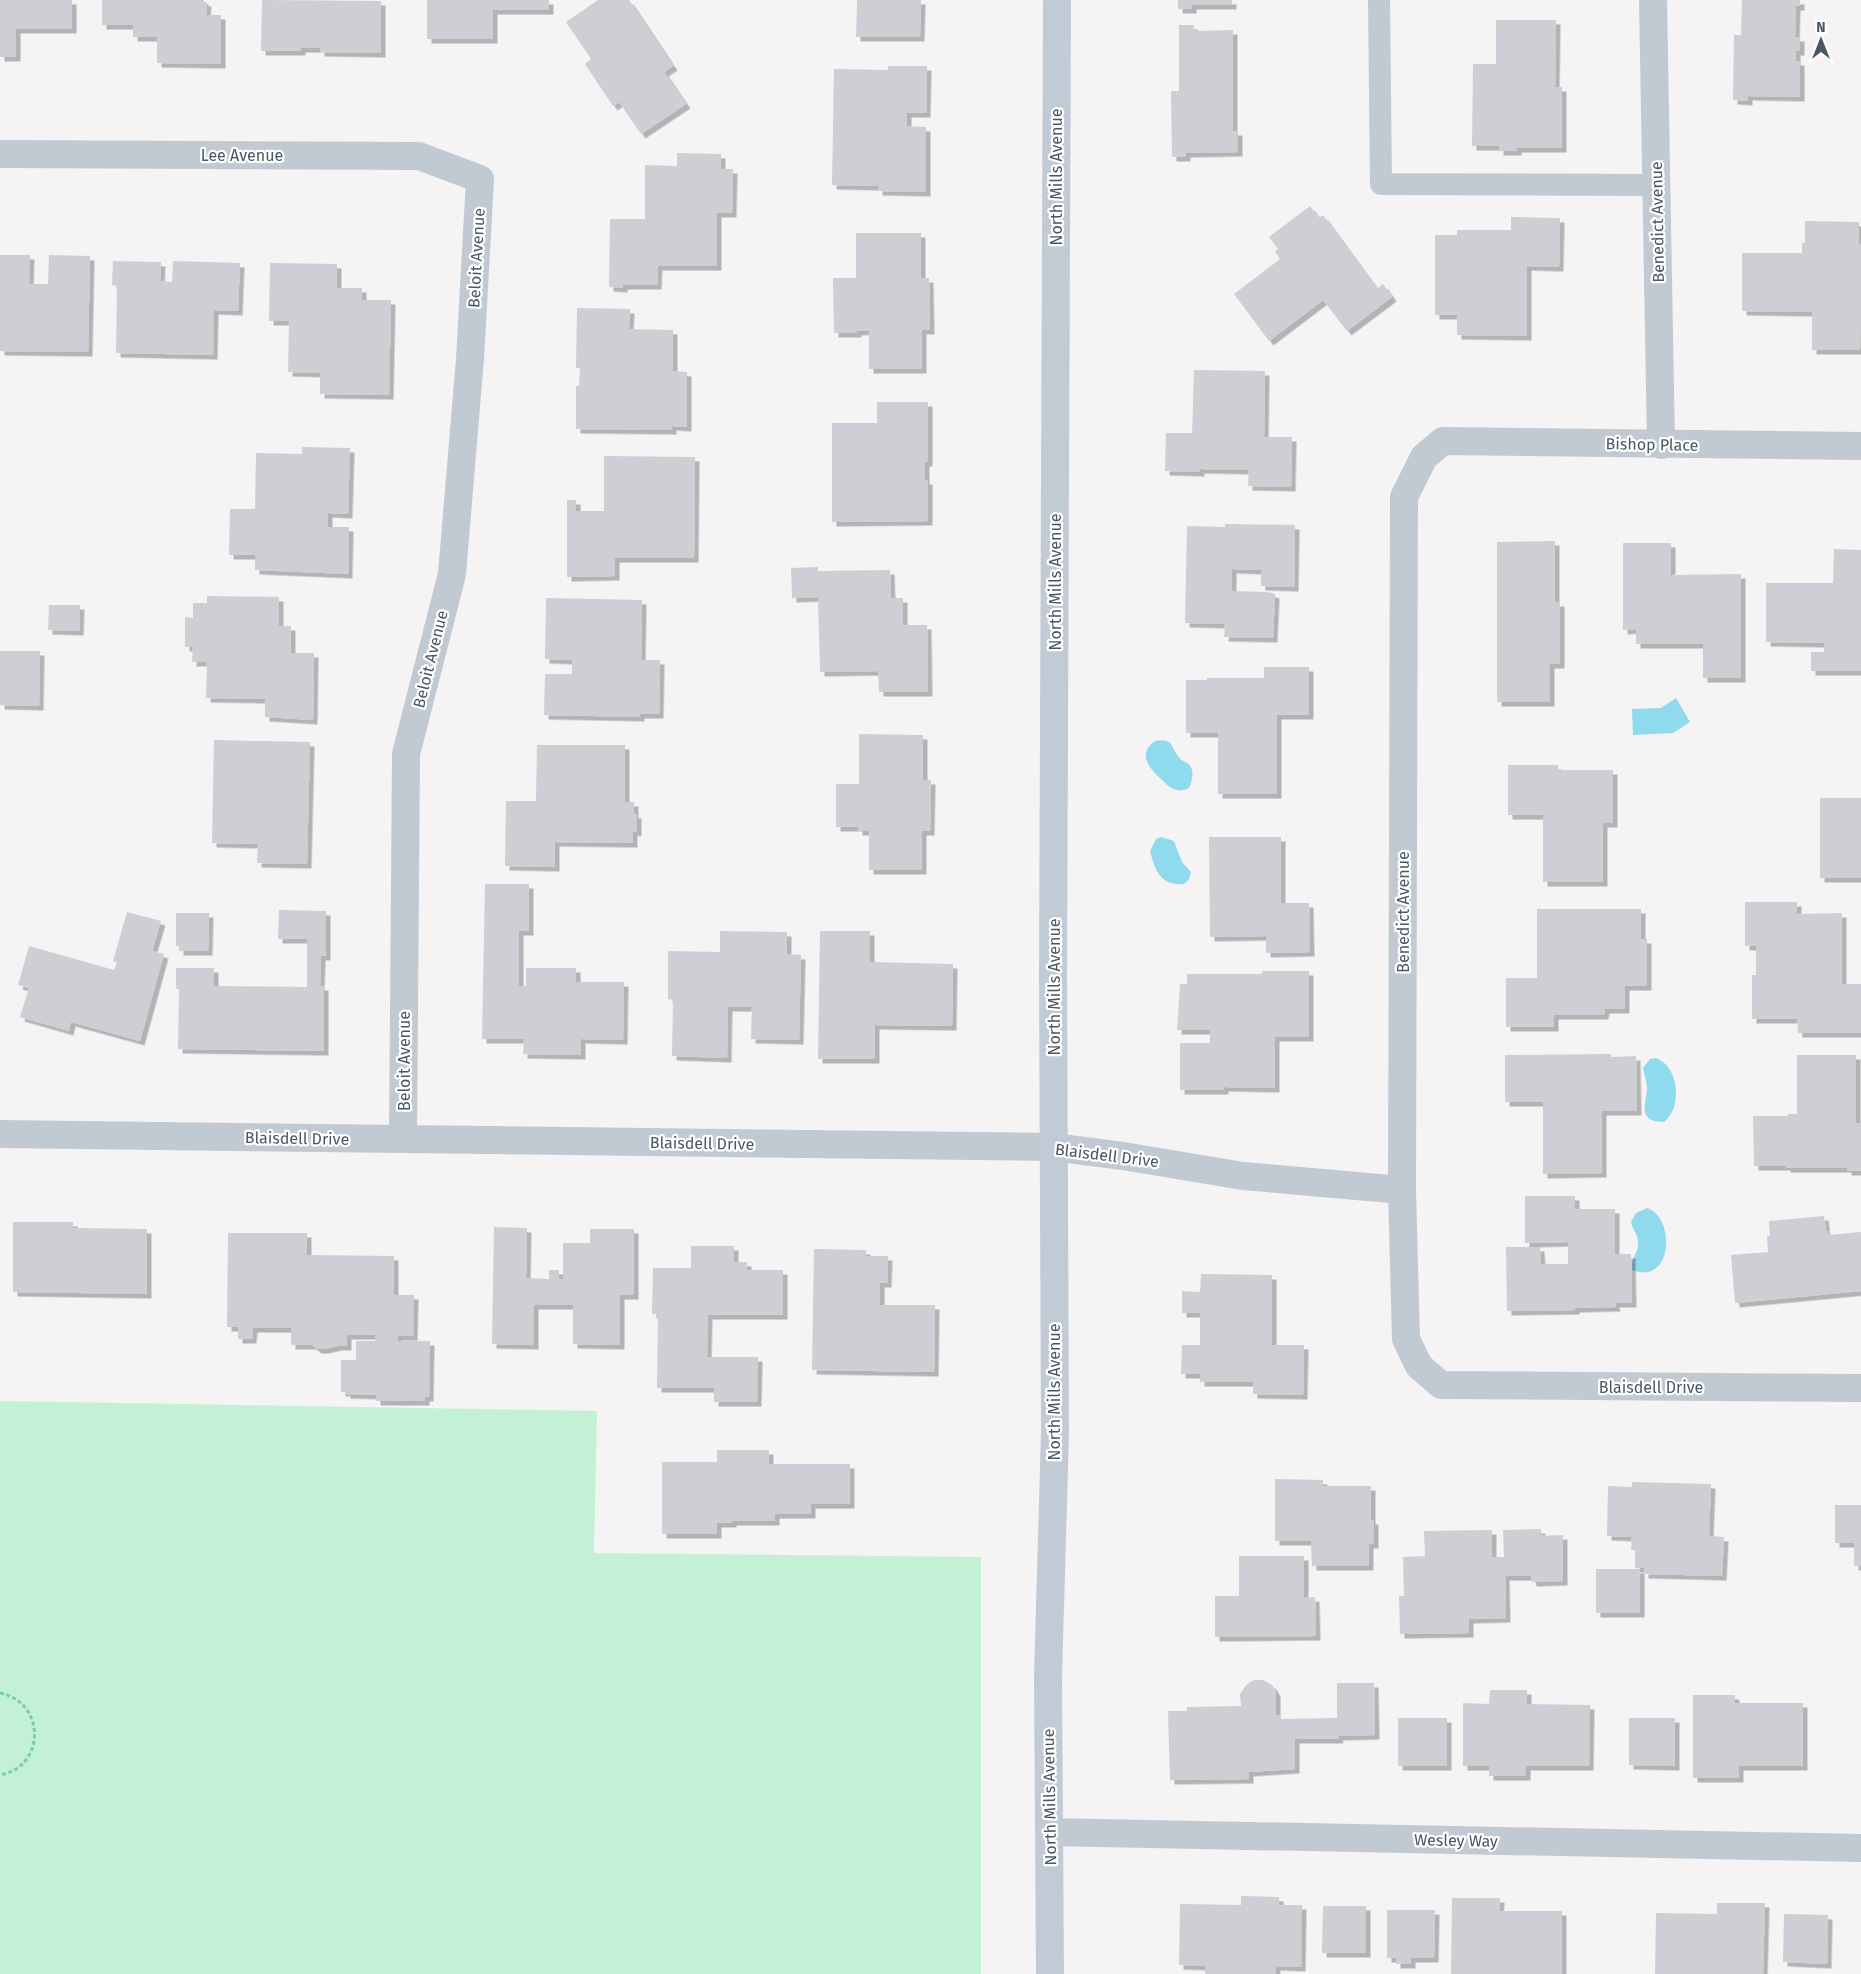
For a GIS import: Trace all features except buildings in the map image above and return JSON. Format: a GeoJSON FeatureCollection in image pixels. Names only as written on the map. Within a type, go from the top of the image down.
{"type":"FeatureCollection","features":[{"type":"Feature","properties":{"kind":"main road","name":"North Mills Avenue"},"geometry":{"type":"LineString","coordinates":[[1050,1974],[1048,1678],[1055,1431],[1057,0]]}},
{"type":"Feature","properties":{"kind":"street","name":"Benedict Avenue"},"geometry":{"type":"LineString","coordinates":[[1653,0],[1661,445]]}},
{"type":"Feature","properties":{"kind":"street","name":"Lee Avenue"},"geometry":{"type":"LineString","coordinates":[[0,154],[419,156],[480,179]]}},
{"type":"Feature","properties":{"kind":"street","name":"Beloit Avenue"},"geometry":{"type":"LineString","coordinates":[[403,1139],[406,754],[452,574],[470,359],[480,179]]}},
{"type":"Feature","properties":{"kind":"street","name":"Benedict Avenue"},"geometry":{"type":"LineString","coordinates":[[1442,1385],[1419,1366],[1406,1339],[1402,1190],[1404,497],[1424,457],[1443,441]]}},
{"type":"Feature","properties":{"kind":"street","name":"Bishop Place"},"geometry":{"type":"LineString","coordinates":[[1443,441],[1861,446]]}},
{"type":"Feature","properties":{"kind":"street","name":"Blaisdell Drive"},"geometry":{"type":"LineString","coordinates":[[0,1134],[1054,1148],[1123,1156],[1243,1176],[1402,1190]]}},
{"type":"Feature","properties":{"kind":"street","name":"Blaisdell Drive"},"geometry":{"type":"LineString","coordinates":[[1442,1385],[1861,1388]]}},
{"type":"Feature","properties":{"kind":"street","name":"Wesley Way"},"geometry":{"type":"LineString","coordinates":[[1050,1832],[1861,1848]]}},
{"type":"Feature","properties":{"kind":"lane"},"geometry":{"type":"LineString","coordinates":[[1379,0],[1381,184],[1656,185]]}},
{"type":"Feature","properties":{"kind":"path"},"geometry":{"type":"LineString","coordinates":[[0,1693],[16,1699],[24,1706],[34,1725],[35,1735],[32,1750],[24,1764],[15,1770],[0,1775]]}},
{"type":"Feature","properties":{"kind":"green space"},"geometry":{"type":"Polygon","coordinates":[[[0,1401],[597,1411],[594,1553],[981,1557],[981,1974],[0,1974],[0,1401]]]}},
{"type":"Feature","properties":{"kind":"water"},"geometry":{"type":"Polygon","coordinates":[[[1676,698],[1690,722],[1673,733],[1633,735],[1632,709],[1661,708],[1676,698]]]}},
{"type":"Feature","properties":{"kind":"water"},"geometry":{"type":"Polygon","coordinates":[[[1155,741],[1170,743],[1180,758],[1192,768],[1189,788],[1184,790],[1173,789],[1149,766],[1146,756],[1147,751],[1155,741]]]}},
{"type":"Feature","properties":{"kind":"water"},"geometry":{"type":"Polygon","coordinates":[[[1161,837],[1174,841],[1182,862],[1191,872],[1189,879],[1184,884],[1176,884],[1164,880],[1154,865],[1150,851],[1156,839],[1161,837]]]}},
{"type":"Feature","properties":{"kind":"water"},"geometry":{"type":"Polygon","coordinates":[[[1656,1058],[1664,1062],[1670,1069],[1676,1088],[1674,1107],[1670,1116],[1664,1122],[1650,1119],[1646,1116],[1645,1111],[1647,1083],[1643,1068],[1650,1059],[1656,1058]]]}},
{"type":"Feature","properties":{"kind":"water"},"geometry":{"type":"Polygon","coordinates":[[[1647,1208],[1656,1214],[1663,1224],[1666,1248],[1662,1260],[1656,1268],[1646,1272],[1632,1270],[1638,1242],[1631,1222],[1636,1213],[1647,1208]]]}}]}
